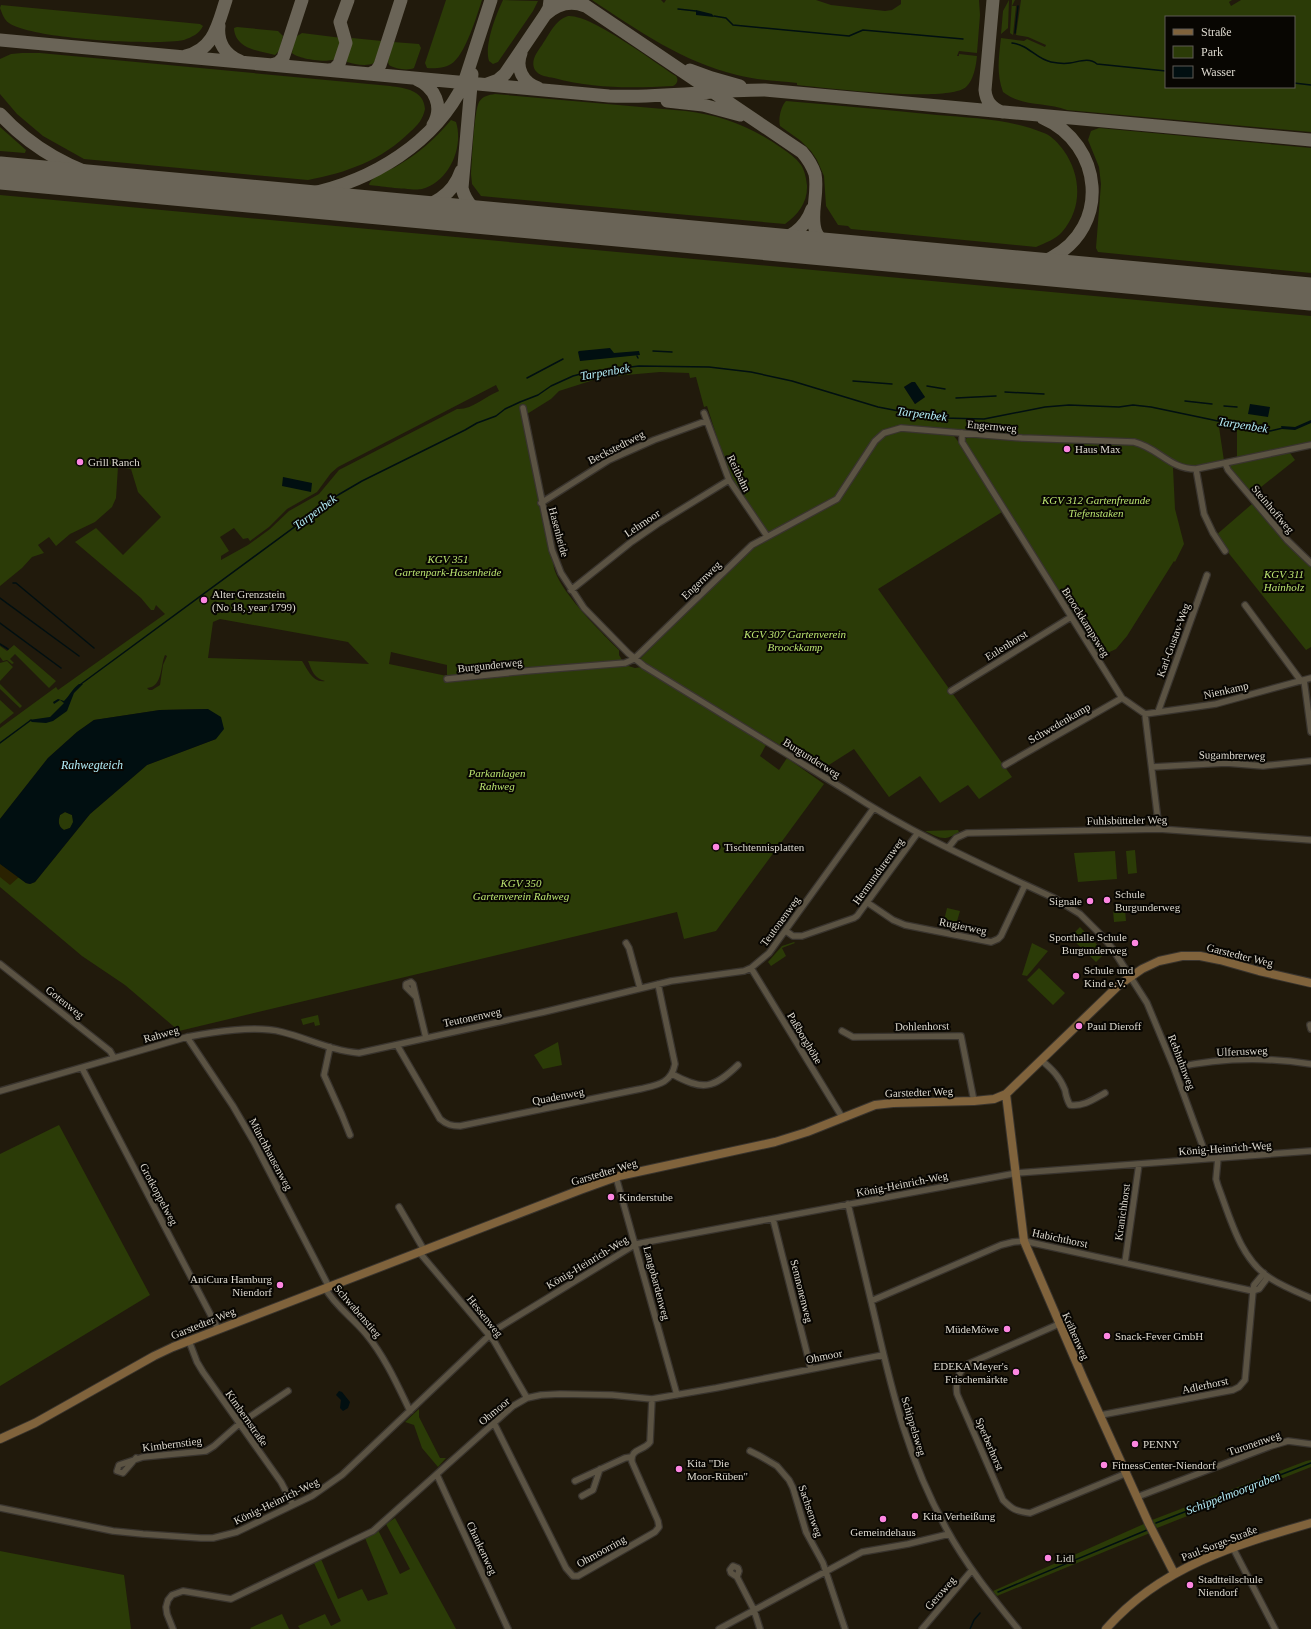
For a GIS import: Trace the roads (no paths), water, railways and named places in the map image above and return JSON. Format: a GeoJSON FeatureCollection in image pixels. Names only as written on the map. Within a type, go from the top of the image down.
{"type":"FeatureCollection","features":[{"type":"Feature","properties":{"kind":"main road","name":"Garstedter Weg"},"geometry":{"type":"LineString","coordinates":[[0,1439],[35,1423],[154,1356],[189,1340],[616,1177],[775,1142],[808,1132],[842,1117],[875,1105],[893,1102],[974,1101],[994,1099],[1006,1094],[1110,994],[1130,977],[1160,961],[1177,957],[1193,956],[1220,960],[1311,983]]}},
{"type":"Feature","properties":{"kind":"main road","name":"Krähenweg"},"geometry":{"type":"LineString","coordinates":[[1006,1094],[1017,1173],[1024,1241],[1059,1324],[1138,1497],[1151,1529],[1174,1574]]}},
{"type":"Feature","properties":{"kind":"main road","name":"Paul-Sorge-Straße"},"geometry":{"type":"LineString","coordinates":[[1106,1629],[1131,1603],[1174,1574],[1198,1561],[1311,1523]]}},
{"type":"Feature","properties":{"kind":"street","name":"Hasenheide"},"geometry":{"type":"LineString","coordinates":[[523,408],[541,503],[552,550],[562,573],[571,590],[584,608],[634,659]]}},
{"type":"Feature","properties":{"kind":"street","name":"Reitbahn"},"geometry":{"type":"LineString","coordinates":[[704,413],[729,480],[767,536]]}},
{"type":"Feature","properties":{"kind":"street","name":"Beckstedtweg"},"geometry":{"type":"LineString","coordinates":[[541,503],[609,460],[654,440],[706,421]]}},
{"type":"Feature","properties":{"kind":"street","name":"Engernweg"},"geometry":{"type":"LineString","coordinates":[[634,659],[748,548],[767,536],[837,499],[870,448],[884,433],[901,428],[1022,438],[1134,442],[1150,447],[1182,468],[1196,469],[1311,445]]}},
{"type":"Feature","properties":{"kind":"street","name":"Broockkampsweg"},"geometry":{"type":"LineString","coordinates":[[962,433],[962,442],[1122,698],[1145,714]]}},
{"type":"Feature","properties":{"kind":"street","name":"Steinhoffweg"},"geometry":{"type":"LineString","coordinates":[[1225,463],[1232,475],[1287,540],[1311,563]]}},
{"type":"Feature","properties":{"kind":"street"},"geometry":{"type":"LineString","coordinates":[[1196,469],[1204,514],[1213,533],[1225,551]]}},
{"type":"Feature","properties":{"kind":"street","name":"Lehmoor"},"geometry":{"type":"LineString","coordinates":[[571,590],[630,543],[659,523],[729,480]]}},
{"type":"Feature","properties":{"kind":"street","name":"Karl-Gustav-Weg"},"geometry":{"type":"LineString","coordinates":[[1158,712],[1207,575]]}},
{"type":"Feature","properties":{"kind":"street"},"geometry":{"type":"LineString","coordinates":[[1245,605],[1303,681],[1311,732]]}},
{"type":"Feature","properties":{"kind":"street","name":"Eulenhorst"},"geometry":{"type":"LineString","coordinates":[[952,691],[1070,617]]}},
{"type":"Feature","properties":{"kind":"street","name":"Burgunderweg"},"geometry":{"type":"LineString","coordinates":[[447,679],[624,663],[634,659],[873,809],[917,834],[1066,905],[1089,922],[1107,941],[1130,977]]}},
{"type":"Feature","properties":{"kind":"street","name":"Nienkamp"},"geometry":{"type":"LineString","coordinates":[[1145,714],[1216,704],[1311,678]]}},
{"type":"Feature","properties":{"kind":"street","name":"Schwedenkamp"},"geometry":{"type":"LineString","coordinates":[[1005,765],[1122,698]]}},
{"type":"Feature","properties":{"kind":"street"},"geometry":{"type":"LineString","coordinates":[[1145,714],[1159,829]]}},
{"type":"Feature","properties":{"kind":"street","name":"Sugambrerweg"},"geometry":{"type":"LineString","coordinates":[[1152,767],[1226,763],[1263,766],[1311,761]]}},
{"type":"Feature","properties":{"kind":"street","name":"Teutonenweg"},"geometry":{"type":"LineString","coordinates":[[330,1047],[359,1053],[658,984],[696,976],[733,973],[751,968],[769,953],[786,931],[873,809]]}},
{"type":"Feature","properties":{"kind":"street","name":"Fuhlsbütteler Weg"},"geometry":{"type":"LineString","coordinates":[[948,848],[956,838],[967,833],[1159,829],[1311,840]]}},
{"type":"Feature","properties":{"kind":"street","name":"Hermundurenweg"},"geometry":{"type":"LineString","coordinates":[[786,931],[798,937],[854,918],[868,903],[917,834]]}},
{"type":"Feature","properties":{"kind":"street","name":"Rugierweg"},"geometry":{"type":"LineString","coordinates":[[868,903],[894,920],[905,925],[991,942],[1001,936],[1025,885]]}},
{"type":"Feature","properties":{"kind":"street"},"geometry":{"type":"LineString","coordinates":[[626,943],[629,948],[640,988]]}},
{"type":"Feature","properties":{"kind":"street","name":"Gotenweg"},"geometry":{"type":"LineString","coordinates":[[0,964],[110,1051],[114,1058]]}},
{"type":"Feature","properties":{"kind":"street","name":"Paßborghöhe"},"geometry":{"type":"LineString","coordinates":[[751,968],[842,1117]]}},
{"type":"Feature","properties":{"kind":"street","name":"Rebhuhnweg"},"geometry":{"type":"LineString","coordinates":[[1130,977],[1147,1003],[1174,1068],[1207,1158]]}},
{"type":"Feature","properties":{"kind":"street"},"geometry":{"type":"LineString","coordinates":[[658,984],[675,1058],[672,1074],[690,1084],[708,1086],[726,1076],[738,1065]]}},
{"type":"Feature","properties":{"kind":"street"},"geometry":{"type":"LineString","coordinates":[[416,997],[426,1038]]}},
{"type":"Feature","properties":{"kind":"street","name":"Rahweg"},"geometry":{"type":"LineString","coordinates":[[0,1090],[187,1037],[213,1032],[280,1031],[330,1047]]}},
{"type":"Feature","properties":{"kind":"street","name":"Dohlenhorst"},"geometry":{"type":"LineString","coordinates":[[842,1031],[853,1037],[962,1036],[974,1101]]}},
{"type":"Feature","properties":{"kind":"street","name":"Münchhausenweg"},"geometry":{"type":"LineString","coordinates":[[187,1037],[251,1136],[327,1287]]}},
{"type":"Feature","properties":{"kind":"street","name":"Quadenweg"},"geometry":{"type":"LineString","coordinates":[[397,1045],[440,1119],[453,1126],[460,1126],[640,1089],[660,1084],[672,1074]]}},
{"type":"Feature","properties":{"kind":"street"},"geometry":{"type":"LineString","coordinates":[[330,1047],[324,1075],[350,1135]]}},
{"type":"Feature","properties":{"kind":"street"},"geometry":{"type":"LineString","coordinates":[[1041,1060],[1056,1072],[1070,1105],[1075,1106],[1090,1102],[1105,1093]]}},
{"type":"Feature","properties":{"kind":"street","name":"Ulferusweg"},"geometry":{"type":"LineString","coordinates":[[1174,1068],[1209,1062],[1239,1060],[1271,1060],[1311,1064]]}},
{"type":"Feature","properties":{"kind":"street","name":"Grotkoppelweg"},"geometry":{"type":"LineString","coordinates":[[82,1068],[218,1329]]}},
{"type":"Feature","properties":{"kind":"street","name":"König-Heinrich-Weg"},"geometry":{"type":"LineString","coordinates":[[0,1508],[113,1531],[200,1538],[214,1538],[237,1532],[312,1496],[342,1475],[495,1330],[636,1244],[1017,1173],[1311,1151]]}},
{"type":"Feature","properties":{"kind":"street"},"geometry":{"type":"LineString","coordinates":[[1218,1158],[1216,1179],[1218,1186],[1233,1226],[1245,1251],[1266,1275],[1311,1298]]}},
{"type":"Feature","properties":{"kind":"street","name":"Kranichhorst"},"geometry":{"type":"LineString","coordinates":[[1125,1262],[1139,1164]]}},
{"type":"Feature","properties":{"kind":"street","name":"Langobardenweg"},"geometry":{"type":"LineString","coordinates":[[616,1177],[636,1244],[677,1395]]}},
{"type":"Feature","properties":{"kind":"street","name":"Schippelsweg"},"geometry":{"type":"LineString","coordinates":[[848,1204],[899,1419],[910,1450],[924,1484],[949,1534],[972,1570],[1018,1629]]}},
{"type":"Feature","properties":{"kind":"street"},"geometry":{"type":"LineString","coordinates":[[399,1208],[421,1251]]}},
{"type":"Feature","properties":{"kind":"street","name":"Semnonenweg"},"geometry":{"type":"LineString","coordinates":[[773,1219],[811,1369]]}},
{"type":"Feature","properties":{"kind":"street","name":"Habichthorst"},"geometry":{"type":"LineString","coordinates":[[871,1301],[1001,1245],[1024,1241],[1253,1291]]}},
{"type":"Feature","properties":{"kind":"street","name":"Hessenweg"},"geometry":{"type":"LineString","coordinates":[[421,1251],[494,1341],[527,1398]]}},
{"type":"Feature","properties":{"kind":"street"},"geometry":{"type":"LineString","coordinates":[[1253,1291],[1259,1289],[1266,1275]]}},
{"type":"Feature","properties":{"kind":"street","name":"Schwabenstieg"},"geometry":{"type":"LineString","coordinates":[[327,1287],[330,1297],[365,1332],[378,1351],[393,1374],[410,1411]]}},
{"type":"Feature","properties":{"kind":"street","name":"Adlerhorst"},"geometry":{"type":"LineString","coordinates":[[1101,1415],[1233,1390],[1239,1387],[1245,1380],[1253,1291]]}},
{"type":"Feature","properties":{"kind":"street","name":"Sperberhorst"},"geometry":{"type":"LineString","coordinates":[[1059,1324],[968,1364],[962,1369],[957,1379],[957,1394],[1003,1500],[1012,1509],[1030,1513],[1126,1473]]}},
{"type":"Feature","properties":{"kind":"street","name":"Kimbernstraße"},"geometry":{"type":"LineString","coordinates":[[189,1340],[202,1372],[281,1482],[293,1505]]}},
{"type":"Feature","properties":{"kind":"street","name":"Ohmoor"},"geometry":{"type":"LineString","coordinates":[[173,1629],[166,1614],[168,1600],[172,1595],[180,1591],[226,1599],[237,1596],[373,1531],[513,1406],[527,1398],[541,1395],[560,1394],[652,1399],[884,1355]]}},
{"type":"Feature","properties":{"kind":"street","name":"Kimbernstieg"},"geometry":{"type":"LineString","coordinates":[[136,1458],[206,1451],[239,1424],[288,1391]]}},
{"type":"Feature","properties":{"kind":"street"},"geometry":{"type":"LineString","coordinates":[[575,1481],[624,1458],[631,1457],[634,1452],[646,1446],[650,1442],[652,1399]]}},
{"type":"Feature","properties":{"kind":"street","name":"Ohmoorring"},"geometry":{"type":"LineString","coordinates":[[494,1423],[566,1568],[573,1576],[578,1576],[614,1556],[655,1532],[659,1527],[658,1520],[631,1457]]}},
{"type":"Feature","properties":{"kind":"street","name":"Turonenweg"},"geometry":{"type":"LineString","coordinates":[[1138,1497],[1271,1446],[1288,1442],[1311,1444]]}},
{"type":"Feature","properties":{"kind":"street","name":"Sachsenweg"},"geometry":{"type":"LineString","coordinates":[[750,1451],[771,1462],[789,1480],[797,1496],[809,1539],[826,1571],[845,1629]]}},
{"type":"Feature","properties":{"kind":"street"},"geometry":{"type":"LineString","coordinates":[[582,1496],[593,1490],[600,1469]]}},
{"type":"Feature","properties":{"kind":"street"},"geometry":{"type":"LineString","coordinates":[[589,1474],[592,1480],[596,1481]]}},
{"type":"Feature","properties":{"kind":"street","name":"Chaukenweg"},"geometry":{"type":"LineString","coordinates":[[437,1475],[508,1629]]}},
{"type":"Feature","properties":{"kind":"street"},"geometry":{"type":"LineString","coordinates":[[719,1629],[862,1552],[908,1544],[949,1534]]}},
{"type":"Feature","properties":{"kind":"street"},"geometry":{"type":"LineString","coordinates":[[1233,1548],[1275,1629]]}},
{"type":"Feature","properties":{"kind":"street","name":"Geroweg"},"geometry":{"type":"LineString","coordinates":[[922,1629],[972,1570]]}},
{"type":"Feature","properties":{"kind":"street"},"geometry":{"type":"LineString","coordinates":[[737,1577],[754,1610],[760,1629]]}},
{"type":"Feature","properties":{"kind":"water"},"geometry":{"type":"Polygon","coordinates":[[[696,10],[712,14],[714,17],[696,15],[696,10]]]}},
{"type":"Feature","properties":{"kind":"water"},"geometry":{"type":"Polygon","coordinates":[[[610,348],[614,353],[639,351],[640,355],[580,361],[579,351],[610,348]]]}},
{"type":"Feature","properties":{"kind":"water"},"geometry":{"type":"Polygon","coordinates":[[[912,382],[915,382],[925,397],[915,404],[904,387],[912,382]]]}},
{"type":"Feature","properties":{"kind":"water"},"geometry":{"type":"Polygon","coordinates":[[[1250,404],[1270,407],[1268,417],[1248,414],[1250,404]]]}},
{"type":"Feature","properties":{"kind":"water"},"geometry":{"type":"Polygon","coordinates":[[[1311,420],[1311,423],[1295,430],[1282,429],[1281,426],[1295,427],[1311,420]]]}},
{"type":"Feature","properties":{"kind":"water"},"geometry":{"type":"Polygon","coordinates":[[[283,477],[312,483],[311,492],[282,486],[283,477]]]}},
{"type":"Feature","properties":{"kind":"water"},"geometry":{"type":"Polygon","coordinates":[[[79,684],[83,684],[74,693],[67,711],[53,721],[46,723],[32,722],[29,720],[50,717],[64,703],[60,700],[54,704],[53,702],[58,699],[64,701],[79,684]]]}},
{"type":"Feature","properties":{"kind":"water","name":"Rahwegteich"},"geometry":{"type":"Polygon","coordinates":[[[208,709],[221,717],[224,729],[216,739],[147,765],[90,814],[35,882],[30,884],[26,883],[0,864],[0,819],[48,758],[77,732],[94,720],[160,710],[208,709]],[[65,812],[60,815],[59,824],[64,830],[70,828],[73,822],[72,815],[65,812]]]}},
{"type":"Feature","properties":{"kind":"water"},"geometry":{"type":"Polygon","coordinates":[[[339,1391],[342,1392],[350,1402],[348,1408],[343,1411],[340,1408],[341,1400],[336,1395],[339,1391]]]}},
{"type":"Feature","properties":{"kind":"waterway"},"geometry":{"type":"LineString","coordinates":[[1015,33],[1018,6]]}},
{"type":"Feature","properties":{"kind":"waterway"},"geometry":{"type":"LineString","coordinates":[[678,9],[696,11]]}},
{"type":"Feature","properties":{"kind":"waterway"},"geometry":{"type":"LineString","coordinates":[[714,16],[726,18],[733,25],[849,36],[863,30],[963,39]]}},
{"type":"Feature","properties":{"kind":"waterway"},"geometry":{"type":"LineString","coordinates":[[1012,43],[1023,46],[1041,58],[1053,62],[1068,63],[1087,60],[1097,64],[1165,71]]}},
{"type":"Feature","properties":{"kind":"waterway"},"geometry":{"type":"LineString","coordinates":[[1295,83],[1311,85]]}},
{"type":"Feature","properties":{"kind":"waterway"},"geometry":{"type":"LineString","coordinates":[[653,351],[672,352]]}},
{"type":"Feature","properties":{"kind":"waterway"},"geometry":{"type":"LineString","coordinates":[[527,378],[563,359]]}},
{"type":"Feature","properties":{"kind":"waterway","name":"Tarpenbek"},"geometry":{"type":"LineString","coordinates":[[81,684],[338,495],[362,481],[477,423],[496,416],[505,409],[538,395],[551,386],[573,376],[588,372],[639,366],[709,367],[751,372],[792,381],[878,407],[943,418],[984,419],[1045,407],[1069,405],[1119,407],[1133,405],[1151,407],[1218,421],[1238,423],[1270,431],[1283,428]]}},
{"type":"Feature","properties":{"kind":"waterway"},"geometry":{"type":"LineString","coordinates":[[853,381],[892,384]]}},
{"type":"Feature","properties":{"kind":"waterway"},"geometry":{"type":"LineString","coordinates":[[927,386],[945,389]]}},
{"type":"Feature","properties":{"kind":"waterway"},"geometry":{"type":"LineString","coordinates":[[1005,392],[1044,394]]}},
{"type":"Feature","properties":{"kind":"waterway"},"geometry":{"type":"LineString","coordinates":[[956,398],[996,396]]}},
{"type":"Feature","properties":{"kind":"waterway"},"geometry":{"type":"LineString","coordinates":[[1185,401],[1212,404]]}},
{"type":"Feature","properties":{"kind":"waterway"},"geometry":{"type":"LineString","coordinates":[[1224,406],[1237,407]]}},
{"type":"Feature","properties":{"kind":"waterway"},"geometry":{"type":"LineString","coordinates":[[13,583],[16,583],[94,648]]}},
{"type":"Feature","properties":{"kind":"waterway"},"geometry":{"type":"LineString","coordinates":[[0,598],[79,656]]}},
{"type":"Feature","properties":{"kind":"waterway"},"geometry":{"type":"LineString","coordinates":[[0,623],[61,668]]}},
{"type":"Feature","properties":{"kind":"waterway"},"geometry":{"type":"LineString","coordinates":[[0,644],[8,649]]}},
{"type":"Feature","properties":{"kind":"waterway","name":"Tarpenbek"},"geometry":{"type":"LineString","coordinates":[[0,743],[31,720]]}},
{"type":"Feature","properties":{"kind":"waterway","name":"Schippelmoorgraben"},"geometry":{"type":"LineString","coordinates":[[1156,1523],[1311,1463]]}},
{"type":"Feature","properties":{"kind":"waterway","name":"Schippelmoorgraben"},"geometry":{"type":"LineString","coordinates":[[998,1592],[1147,1530]]}},
{"type":"Feature","properties":{"kind":"waterway","name":"Schippelmoorgraben"},"geometry":{"type":"LineString","coordinates":[[970,1629],[974,1620],[980,1613]]}},
{"type":"Feature","properties":{"kind":"place","name":"Haus Max"},"geometry":{"type":"Point","coordinates":[1067,449]}},
{"type":"Feature","properties":{"kind":"place","name":"Grill Ranch"},"geometry":{"type":"Point","coordinates":[80,462]}},
{"type":"Feature","properties":{"kind":"place","name":"Alter Grenzstein (No 18, year 1799)"},"geometry":{"type":"Point","coordinates":[204,600]}},
{"type":"Feature","properties":{"kind":"place","name":"Tischtennisplatten"},"geometry":{"type":"Point","coordinates":[716,847]}},
{"type":"Feature","properties":{"kind":"place","name":"Schule Burgunderweg"},"geometry":{"type":"Point","coordinates":[1107,900]}},
{"type":"Feature","properties":{"kind":"place","name":"Signale"},"geometry":{"type":"Point","coordinates":[1090,901]}},
{"type":"Feature","properties":{"kind":"place","name":"Sporthalle Schule Burgunderweg"},"geometry":{"type":"Point","coordinates":[1135,943]}},
{"type":"Feature","properties":{"kind":"place","name":"Schule und Kind e.V."},"geometry":{"type":"Point","coordinates":[1076,976]}},
{"type":"Feature","properties":{"kind":"place","name":"Paul Dieroff"},"geometry":{"type":"Point","coordinates":[1079,1026]}},
{"type":"Feature","properties":{"kind":"place","name":"Kinderstube"},"geometry":{"type":"Point","coordinates":[611,1197]}},
{"type":"Feature","properties":{"kind":"place","name":"AniCura Hamburg Niendorf"},"geometry":{"type":"Point","coordinates":[280,1285]}},
{"type":"Feature","properties":{"kind":"place","name":"MüdeMöwe"},"geometry":{"type":"Point","coordinates":[1007,1329]}},
{"type":"Feature","properties":{"kind":"place","name":"Snack-Fever GmbH"},"geometry":{"type":"Point","coordinates":[1107,1336]}},
{"type":"Feature","properties":{"kind":"place","name":"EDEKA Meyer's Frischemärkte"},"geometry":{"type":"Point","coordinates":[1016,1372]}},
{"type":"Feature","properties":{"kind":"place","name":"PENNY"},"geometry":{"type":"Point","coordinates":[1135,1444]}},
{"type":"Feature","properties":{"kind":"place","name":"FitnessCenter-Niendorf"},"geometry":{"type":"Point","coordinates":[1104,1465]}},
{"type":"Feature","properties":{"kind":"place","name":"Kita \"Die Moor-Rüben\""},"geometry":{"type":"Point","coordinates":[679,1469]}},
{"type":"Feature","properties":{"kind":"place","name":"Kita Verheißung"},"geometry":{"type":"Point","coordinates":[915,1516]}},
{"type":"Feature","properties":{"kind":"place","name":"Gemeindehaus"},"geometry":{"type":"Point","coordinates":[883,1519]}},
{"type":"Feature","properties":{"kind":"place","name":"Lidl"},"geometry":{"type":"Point","coordinates":[1048,1558]}},
{"type":"Feature","properties":{"kind":"place","name":"Stadtteilschule Niendorf"},"geometry":{"type":"Point","coordinates":[1190,1585]}},
{"type":"Feature","properties":{"kind":"park label","name":"KGV 312 Gartenfreunde Tiefenstaken"},"geometry":{"type":"Point","coordinates":[1096,506]}},
{"type":"Feature","properties":{"kind":"park label","name":"KGV 351 Gartenpark-Hasenheide"},"geometry":{"type":"Point","coordinates":[448,565]}},
{"type":"Feature","properties":{"kind":"park label","name":"KGV 311 Hainholz"},"geometry":{"type":"Point","coordinates":[1284,580]}},
{"type":"Feature","properties":{"kind":"park label","name":"KGV 307 Gartenverein Broockkamp"},"geometry":{"type":"Point","coordinates":[795,640]}},
{"type":"Feature","properties":{"kind":"park label","name":"Parkanlagen Rahweg"},"geometry":{"type":"Point","coordinates":[497,779]}},
{"type":"Feature","properties":{"kind":"park label","name":"KGV 350 Gartenverein Rahweg"},"geometry":{"type":"Point","coordinates":[521,889]}}]}
